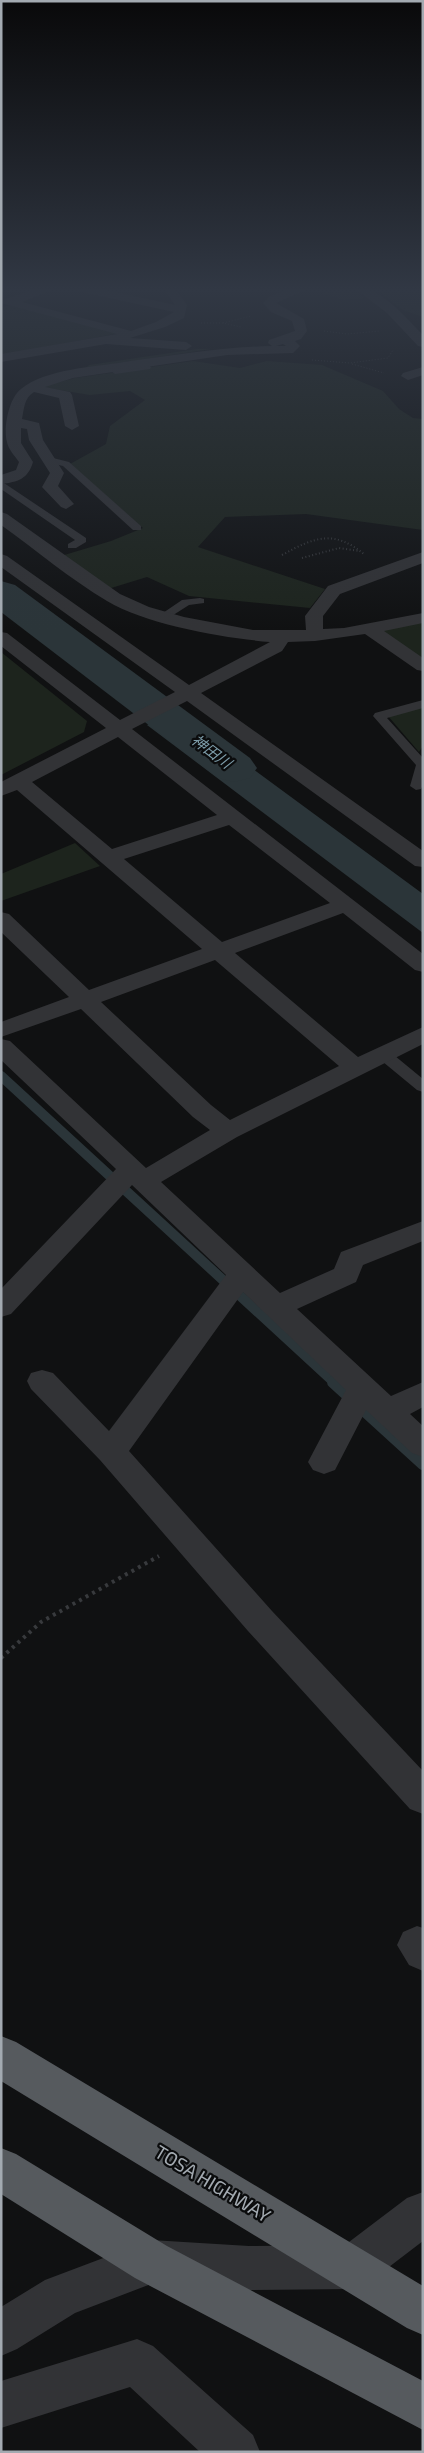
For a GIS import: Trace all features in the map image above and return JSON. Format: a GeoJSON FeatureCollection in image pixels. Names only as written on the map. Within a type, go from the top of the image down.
{"type":"FeatureCollection","features":[{"type":"Feature","properties":{"kind":"highway","name":"TOSA HIGHWAY"},"geometry":{"type":"LineString","coordinates":[[1,2057],[352,2267],[423,2312]]}},
{"type":"Feature","properties":{"kind":"highway"},"geometry":{"type":"LineString","coordinates":[[1,2169],[151,2262],[423,2407]]}},
{"type":"Feature","properties":{"kind":"street"},"geometry":{"type":"LineString","coordinates":[[1,480],[13,478],[23,472],[26,462],[14,443],[19,401]]}},
{"type":"Feature","properties":{"kind":"street"},"geometry":{"type":"LineString","coordinates":[[67,401],[72,426]]}},
{"type":"Feature","properties":{"kind":"street"},"geometry":{"type":"LineString","coordinates":[[15,422],[34,426],[36,440],[57,473],[50,487],[66,504]]}},
{"type":"Feature","properties":{"kind":"street"},"geometry":{"type":"LineString","coordinates":[[1,518],[114,598],[143,612],[164,617],[253,635],[282,637],[315,636],[423,618]]}},
{"type":"Feature","properties":{"kind":"street"},"geometry":{"type":"LineString","coordinates":[[1,559],[186,695],[423,861]]}},
{"type":"Feature","properties":{"kind":"street"},"geometry":{"type":"LineString","coordinates":[[315,636],[314,616],[334,590],[418,559]]}},
{"type":"Feature","properties":{"kind":"street"},"geometry":{"type":"LineString","coordinates":[[368,628],[423,666]]}},
{"type":"Feature","properties":{"kind":"street"},"geometry":{"type":"LineString","coordinates":[[1,637],[121,728],[232,817],[423,964]]}},
{"type":"Feature","properties":{"kind":"street"},"geometry":{"type":"LineString","coordinates":[[282,637],[276,647],[10,786],[109,857],[356,1068]]}},
{"type":"Feature","properties":{"kind":"street"},"geometry":{"type":"LineString","coordinates":[[109,857],[232,817]]}},
{"type":"Feature","properties":{"kind":"street"},"geometry":{"type":"LineString","coordinates":[[345,904],[85,999],[2,1045],[127,1179],[235,1282],[278,1306],[358,1395],[387,1412],[423,1445]]}},
{"type":"Feature","properties":{"kind":"street"},"geometry":{"type":"LineString","coordinates":[[1,919],[202,1111],[228,1131]]}},
{"type":"Feature","properties":{"kind":"street"},"geometry":{"type":"LineString","coordinates":[[1,1307],[127,1179],[423,1034]]}},
{"type":"Feature","properties":{"kind":"street"},"geometry":{"type":"LineString","coordinates":[[278,1306],[346,1275],[351,1259],[423,1230]]}},
{"type":"Feature","properties":{"kind":"street"},"geometry":{"type":"LineString","coordinates":[[111,1452],[235,1282]]}},
{"type":"Feature","properties":{"kind":"street"},"geometry":{"type":"LineString","coordinates":[[42,1381],[111,1452],[260,1621],[423,1797]]}},
{"type":"Feature","properties":{"kind":"street"},"geometry":{"type":"LineString","coordinates":[[387,1412],[423,1393]]}},
{"type":"Feature","properties":{"kind":"street"},"geometry":{"type":"LineString","coordinates":[[324,1462],[358,1395]]}},
{"type":"Feature","properties":{"kind":"street"},"geometry":{"type":"LineString","coordinates":[[1,2333],[62,2296],[151,2262],[249,2268],[352,2267],[423,2214]]}},
{"type":"Feature","properties":{"kind":"street"},"geometry":{"type":"LineString","coordinates":[[1,2406],[137,2362],[236,2452]]}},
{"type":"Feature","properties":{"kind":"lane"},"geometry":{"type":"LineString","coordinates":[[49,460],[66,464],[137,528]]}},
{"type":"Feature","properties":{"kind":"lane"},"geometry":{"type":"LineString","coordinates":[[1,484],[82,540],[72,546]]}},
{"type":"Feature","properties":{"kind":"lane"},"geometry":{"type":"LineString","coordinates":[[164,617],[186,602],[200,601]]}},
{"type":"Feature","properties":{"kind":"lane"},"geometry":{"type":"LineString","coordinates":[[416,786],[422,765],[378,716],[423,704]]}},
{"type":"Feature","properties":{"kind":"lane"},"geometry":{"type":"LineString","coordinates":[[383,1054],[423,1087]]}},
{"type":"Feature","properties":{"kind":"path"},"geometry":{"type":"LineString","coordinates":[[282,555],[315,539],[334,536],[344,538],[371,561],[418,559]]}},
{"type":"Feature","properties":{"kind":"path"},"geometry":{"type":"LineString","coordinates":[[302,558],[339,548],[361,551]]}},
{"type":"Feature","properties":{"kind":"path"},"geometry":{"type":"LineString","coordinates":[[1,1658],[41,1622],[188,1540]]}},
{"type":"Feature","properties":{"kind":"shaded area"},"geometry":{"type":"Polygon","coordinates":[[[143,401],[392,401],[399,409],[413,418],[423,419],[423,530],[306,514],[225,517],[198,547],[325,589],[310,608],[189,596],[147,577],[108,589],[61,556],[111,541],[143,528],[70,464],[106,444],[110,426],[143,401]]]}},
{"type":"Feature","properties":{"kind":"shaded area"},"geometry":{"type":"Polygon","coordinates":[[[423,621],[423,659],[377,629],[423,621]]]}},
{"type":"Feature","properties":{"kind":"shaded area"},"geometry":{"type":"Polygon","coordinates":[[[1,652],[87,721],[84,732],[1,775],[1,652]]]}},
{"type":"Feature","properties":{"kind":"shaded area"},"geometry":{"type":"Polygon","coordinates":[[[423,706],[423,746],[419,752],[388,716],[423,706]]]}},
{"type":"Feature","properties":{"kind":"shaded area"},"geometry":{"type":"Polygon","coordinates":[[[75,843],[100,866],[1,901],[1,874],[75,843]]]}},
{"type":"Feature","properties":{"kind":"water"},"geometry":{"type":"Polygon","coordinates":[[[1,581],[154,696],[130,707],[1,609],[1,581]]]}},
{"type":"Feature","properties":{"kind":"water"},"geometry":{"type":"Polygon","coordinates":[[[174,711],[423,894],[423,933],[147,725],[174,711]]]}},
{"type":"Feature","properties":{"kind":"waterway","name":"神田川"},"geometry":{"type":"LineString","coordinates":[[1,593],[234,768]]}},
{"type":"Feature","properties":{"kind":"waterway"},"geometry":{"type":"LineString","coordinates":[[1,1076],[335,1383]]}},
{"type":"Feature","properties":{"kind":"waterway"},"geometry":{"type":"LineString","coordinates":[[333,1382],[423,1464]]}}]}
